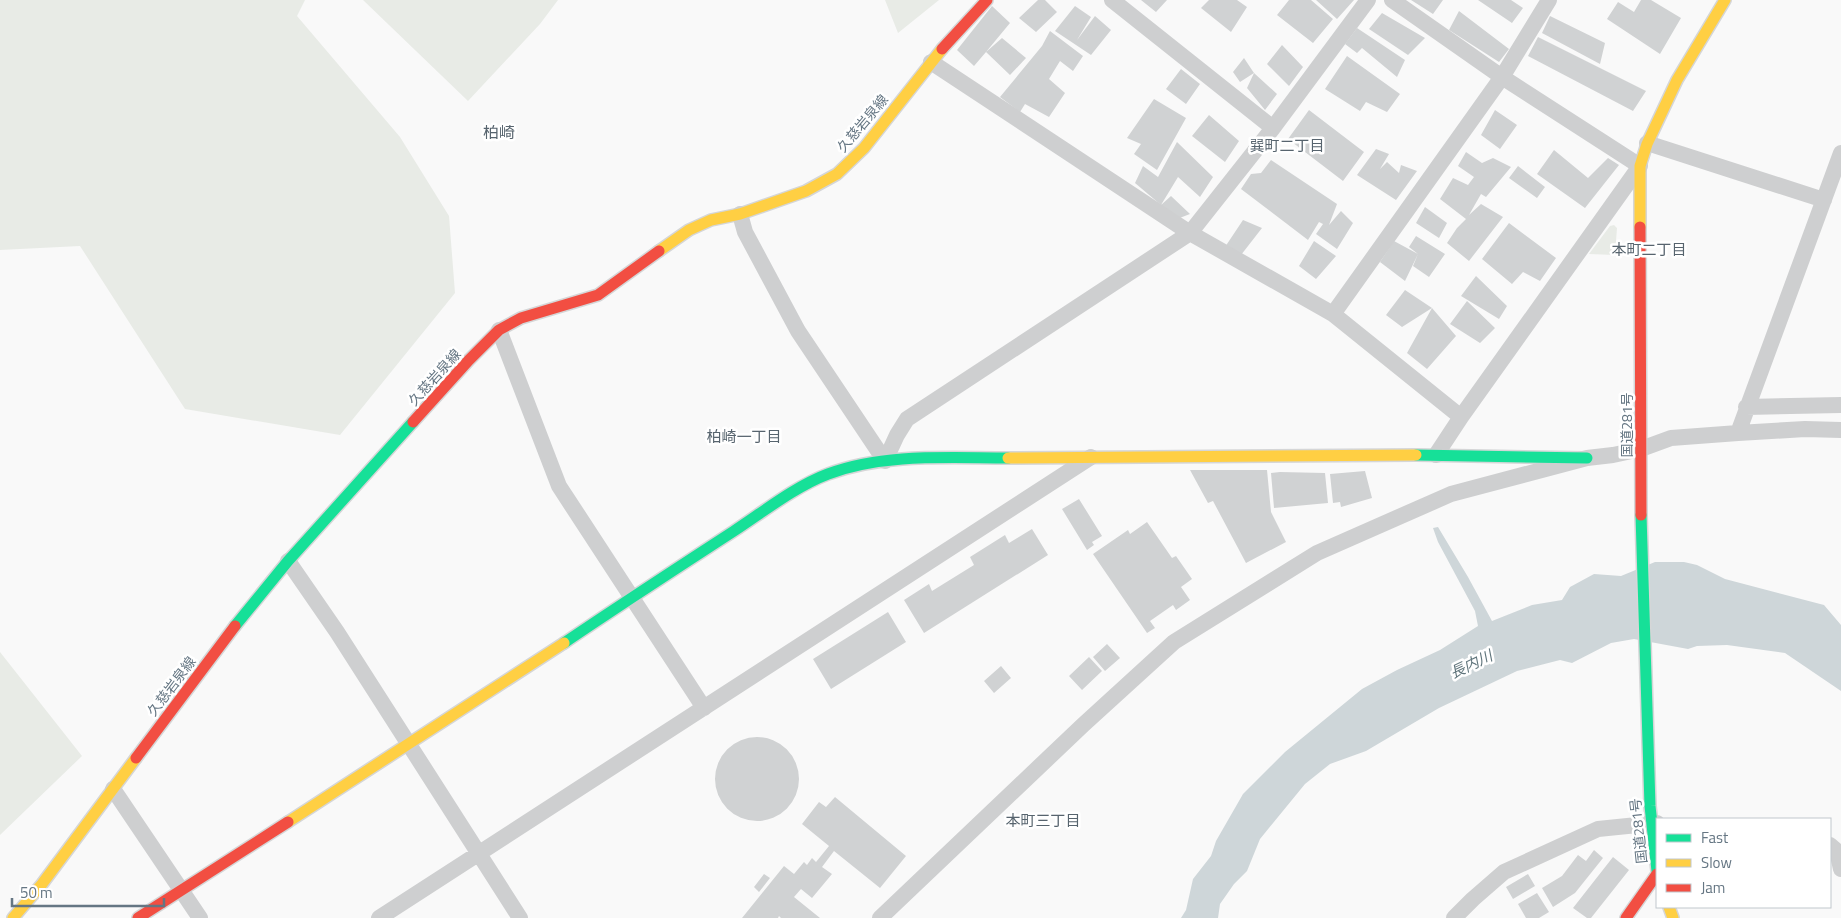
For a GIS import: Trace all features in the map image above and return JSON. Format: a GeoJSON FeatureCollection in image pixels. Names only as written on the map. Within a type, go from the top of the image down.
{"type":"FeatureCollection","features":[{"type":"Feature","properties":{"kind":"main road","name":"久慈岩泉線"},"geometry":{"type":"LineString","coordinates":[[13,918],[42,884],[244,612],[462,367],[498,330],[521,318],[598,295],[689,230],[710,220],[740,214],[806,191],[837,174],[864,148],[931,62],[987,0]]}},
{"type":"Feature","properties":{"kind":"main road","name":"国道281号"},"geometry":{"type":"LineString","coordinates":[[1656,856],[1654,823],[1650,806],[1640,472],[1640,166],[1646,143],[1686,64],[1725,0]]}},
{"type":"Feature","properties":{"kind":"main road"},"geometry":{"type":"LineString","coordinates":[[138,918],[409,744],[784,498],[826,475],[858,465],[885,461],[936,458],[1436,456],[1587,458]]}},
{"type":"Feature","properties":{"kind":"main road"},"geometry":{"type":"LineString","coordinates":[[1626,918],[1656,874]]}},
{"type":"Feature","properties":{"kind":"street"},"geometry":{"type":"LineString","coordinates":[[1112,0],[1273,128]]}},
{"type":"Feature","properties":{"kind":"street"},"geometry":{"type":"LineString","coordinates":[[885,461],[907,419],[1190,233],[1273,128],[1368,0]]}},
{"type":"Feature","properties":{"kind":"street"},"geometry":{"type":"LineString","coordinates":[[1392,0],[1502,77],[1640,166],[1461,417],[1436,456]]}},
{"type":"Feature","properties":{"kind":"street"},"geometry":{"type":"LineString","coordinates":[[1333,314],[1502,77],[1549,0]]}},
{"type":"Feature","properties":{"kind":"street"},"geometry":{"type":"LineString","coordinates":[[931,62],[1190,233],[1333,314],[1461,417]]}},
{"type":"Feature","properties":{"kind":"street"},"geometry":{"type":"LineString","coordinates":[[1646,143],[1824,200]]}},
{"type":"Feature","properties":{"kind":"street"},"geometry":{"type":"LineString","coordinates":[[1738,433],[1841,153]]}},
{"type":"Feature","properties":{"kind":"street"},"geometry":{"type":"LineString","coordinates":[[740,214],[745,232],[798,331],[885,461]]}},
{"type":"Feature","properties":{"kind":"street"},"geometry":{"type":"LineString","coordinates":[[498,330],[559,486],[704,708]]}},
{"type":"Feature","properties":{"kind":"street"},"geometry":{"type":"LineString","coordinates":[[1746,407],[1841,405]]}},
{"type":"Feature","properties":{"kind":"street"},"geometry":{"type":"LineString","coordinates":[[880,918],[1174,642],[1317,553],[1451,494],[1587,458],[1641,449],[1671,438],[1805,429],[1841,430]]}},
{"type":"Feature","properties":{"kind":"street"},"geometry":{"type":"LineString","coordinates":[[379,918],[1092,456]]}},
{"type":"Feature","properties":{"kind":"street"},"geometry":{"type":"LineString","coordinates":[[288,561],[337,632],[520,918]]}},
{"type":"Feature","properties":{"kind":"street"},"geometry":{"type":"LineString","coordinates":[[113,789],[200,918]]}},
{"type":"Feature","properties":{"kind":"street"},"geometry":{"type":"LineString","coordinates":[[1454,918],[1504,872],[1598,829],[1654,823]]}},
{"type":"Feature","properties":{"kind":"street"},"geometry":{"type":"LineString","coordinates":[[1831,846],[1837,851],[1841,869]]}},
{"type":"Feature","properties":{"kind":"shaded area"},"geometry":{"type":"Polygon","coordinates":[[[0,0],[305,0],[297,16],[400,137],[449,216],[455,293],[340,435],[185,409],[80,246],[0,250],[0,0]]]}},
{"type":"Feature","properties":{"kind":"shaded area"},"geometry":{"type":"Polygon","coordinates":[[[363,0],[558,0],[540,24],[468,101],[363,0]]]}},
{"type":"Feature","properties":{"kind":"shaded area"},"geometry":{"type":"Polygon","coordinates":[[[885,0],[939,0],[898,33],[885,0]]]}},
{"type":"Feature","properties":{"kind":"shaded area"},"geometry":{"type":"Polygon","coordinates":[[[1614,225],[1617,228],[1615,255],[1589,254],[1610,226],[1614,225]]]}},
{"type":"Feature","properties":{"kind":"shaded area"},"geometry":{"type":"Polygon","coordinates":[[[0,652],[82,756],[0,835],[0,652]]]}},
{"type":"Feature","properties":{"kind":"water","name":"長内川"},"geometry":{"type":"Polygon","coordinates":[[[1438,527],[1492,621],[1532,605],[1562,600],[1570,587],[1594,574],[1621,576],[1655,562],[1684,562],[1697,565],[1725,579],[1824,605],[1841,625],[1841,691],[1785,653],[1727,645],[1697,646],[1688,649],[1634,639],[1611,643],[1572,663],[1560,660],[1517,671],[1439,708],[1366,751],[1330,764],[1305,784],[1260,839],[1247,871],[1234,884],[1220,904],[1218,918],[1181,918],[1186,910],[1193,879],[1211,856],[1216,841],[1243,794],[1285,752],[1362,689],[1440,650],[1478,626],[1475,611],[1438,542],[1433,528],[1438,527]]]}},
{"type":"Feature","properties":{"kind":"building"},"geometry":{"type":"Polygon","coordinates":[[[1038,0],[1045,0],[1057,12],[1036,32],[1019,18],[1038,0]]]}},
{"type":"Feature","properties":{"kind":"building"},"geometry":{"type":"Polygon","coordinates":[[[1141,0],[1167,0],[1156,12],[1141,0]]]}},
{"type":"Feature","properties":{"kind":"building"},"geometry":{"type":"Polygon","coordinates":[[[1209,0],[1237,0],[1247,7],[1231,32],[1201,8],[1209,0]]]}},
{"type":"Feature","properties":{"kind":"building"},"geometry":{"type":"Polygon","coordinates":[[[1289,0],[1311,0],[1333,19],[1313,43],[1277,15],[1289,0]]]}},
{"type":"Feature","properties":{"kind":"building"},"geometry":{"type":"Polygon","coordinates":[[[1316,0],[1354,0],[1337,19],[1316,0]]]}},
{"type":"Feature","properties":{"kind":"building"},"geometry":{"type":"Polygon","coordinates":[[[1411,0],[1443,0],[1433,14],[1411,0]]]}},
{"type":"Feature","properties":{"kind":"building"},"geometry":{"type":"Polygon","coordinates":[[[1478,0],[1511,0],[1523,8],[1512,23],[1478,0]]]}},
{"type":"Feature","properties":{"kind":"building"},"geometry":{"type":"Polygon","coordinates":[[[1641,0],[1651,0],[1681,18],[1660,54],[1607,19],[1618,2],[1634,12],[1641,0]]]}},
{"type":"Feature","properties":{"kind":"building"},"geometry":{"type":"Polygon","coordinates":[[[992,6],[1010,23],[974,66],[957,50],[992,6]]]}},
{"type":"Feature","properties":{"kind":"building"},"geometry":{"type":"Polygon","coordinates":[[[1075,6],[1091,17],[1077,40],[1095,16],[1111,30],[1091,55],[1055,31],[1075,6]]]}},
{"type":"Feature","properties":{"kind":"building"},"geometry":{"type":"Polygon","coordinates":[[[1459,11],[1509,49],[1499,62],[1449,30],[1459,11]]]}},
{"type":"Feature","properties":{"kind":"building"},"geometry":{"type":"Polygon","coordinates":[[[1382,13],[1425,38],[1408,55],[1369,29],[1382,13]]]}},
{"type":"Feature","properties":{"kind":"building"},"geometry":{"type":"Polygon","coordinates":[[[1550,16],[1605,43],[1600,64],[1542,33],[1550,16]]]}},
{"type":"Feature","properties":{"kind":"building"},"geometry":{"type":"Polygon","coordinates":[[[1357,28],[1405,60],[1397,77],[1362,48],[1357,53],[1345,44],[1357,28]]]}},
{"type":"Feature","properties":{"kind":"building"},"geometry":{"type":"Polygon","coordinates":[[[1050,31],[1083,56],[1073,71],[1060,61],[1049,79],[1065,93],[1049,117],[1025,104],[1020,112],[1000,97],[1042,46],[1050,31]]]}},
{"type":"Feature","properties":{"kind":"building"},"geometry":{"type":"Polygon","coordinates":[[[1538,37],[1646,91],[1633,111],[1528,56],[1538,37]]]}},
{"type":"Feature","properties":{"kind":"building"},"geometry":{"type":"Polygon","coordinates":[[[1002,38],[1026,58],[1010,75],[986,52],[1002,38]]]}},
{"type":"Feature","properties":{"kind":"building"},"geometry":{"type":"Polygon","coordinates":[[[1282,45],[1303,67],[1289,86],[1267,64],[1282,45]]]}},
{"type":"Feature","properties":{"kind":"building"},"geometry":{"type":"Polygon","coordinates":[[[1347,56],[1400,94],[1387,112],[1366,102],[1360,111],[1325,89],[1347,56]]]}},
{"type":"Feature","properties":{"kind":"building"},"geometry":{"type":"Polygon","coordinates":[[[1244,58],[1254,73],[1240,82],[1233,72],[1244,58]]]}},
{"type":"Feature","properties":{"kind":"building"},"geometry":{"type":"Polygon","coordinates":[[[1181,69],[1200,84],[1186,104],[1166,89],[1181,69]]]}},
{"type":"Feature","properties":{"kind":"building"},"geometry":{"type":"Polygon","coordinates":[[[1254,73],[1277,94],[1265,110],[1247,88],[1254,73]]]}},
{"type":"Feature","properties":{"kind":"building"},"geometry":{"type":"Polygon","coordinates":[[[1154,99],[1186,118],[1157,170],[1134,154],[1141,144],[1127,138],[1154,99]]]}},
{"type":"Feature","properties":{"kind":"building"},"geometry":{"type":"Polygon","coordinates":[[[1309,110],[1364,152],[1343,181],[1288,139],[1309,110]]]}},
{"type":"Feature","properties":{"kind":"building"},"geometry":{"type":"Polygon","coordinates":[[[1495,110],[1517,125],[1500,149],[1481,135],[1495,110]]]}},
{"type":"Feature","properties":{"kind":"building"},"geometry":{"type":"Polygon","coordinates":[[[1209,115],[1239,141],[1225,162],[1192,136],[1209,115]]]}},
{"type":"Feature","properties":{"kind":"building"},"geometry":{"type":"Polygon","coordinates":[[[1177,142],[1213,177],[1200,197],[1178,177],[1161,205],[1135,183],[1143,166],[1158,177],[1177,142]]]}},
{"type":"Feature","properties":{"kind":"building"},"geometry":{"type":"Polygon","coordinates":[[[1376,149],[1389,154],[1380,169],[1387,162],[1399,173],[1401,165],[1417,171],[1396,200],[1357,175],[1376,149]]]}},
{"type":"Feature","properties":{"kind":"building"},"geometry":{"type":"Polygon","coordinates":[[[1554,150],[1588,178],[1608,158],[1619,165],[1585,208],[1537,174],[1554,150]]]}},
{"type":"Feature","properties":{"kind":"building"},"geometry":{"type":"Polygon","coordinates":[[[1466,152],[1482,163],[1493,158],[1511,167],[1486,197],[1481,194],[1469,215],[1481,204],[1503,217],[1469,261],[1447,243],[1466,219],[1440,199],[1453,178],[1468,185],[1474,177],[1458,166],[1466,152]]]}},
{"type":"Feature","properties":{"kind":"building"},"geometry":{"type":"Polygon","coordinates":[[[1271,160],[1337,204],[1329,225],[1341,211],[1353,223],[1337,249],[1316,234],[1323,224],[1319,222],[1308,240],[1241,189],[1251,174],[1261,173],[1271,160]]]}},
{"type":"Feature","properties":{"kind":"building"},"geometry":{"type":"Polygon","coordinates":[[[1518,166],[1545,187],[1537,198],[1509,178],[1518,166]]]}},
{"type":"Feature","properties":{"kind":"building"},"geometry":{"type":"Polygon","coordinates":[[[1171,196],[1190,214],[1177,219],[1161,205],[1171,196]]]}},
{"type":"Feature","properties":{"kind":"building"},"geometry":{"type":"Polygon","coordinates":[[[1425,207],[1447,223],[1439,238],[1416,223],[1425,207]]]}},
{"type":"Feature","properties":{"kind":"building"},"geometry":{"type":"Polygon","coordinates":[[[1243,220],[1262,228],[1241,255],[1225,247],[1243,220]]]}},
{"type":"Feature","properties":{"kind":"building"},"geometry":{"type":"Polygon","coordinates":[[[1509,223],[1556,258],[1540,281],[1523,272],[1512,284],[1482,259],[1509,223]]]}},
{"type":"Feature","properties":{"kind":"building"},"geometry":{"type":"Polygon","coordinates":[[[1416,236],[1445,254],[1429,277],[1413,266],[1418,254],[1409,247],[1416,236]]]}},
{"type":"Feature","properties":{"kind":"building"},"geometry":{"type":"Polygon","coordinates":[[[1314,241],[1336,256],[1316,279],[1299,266],[1314,241]]]}},
{"type":"Feature","properties":{"kind":"building"},"geometry":{"type":"Polygon","coordinates":[[[1394,241],[1418,254],[1405,281],[1380,262],[1394,241]]]}},
{"type":"Feature","properties":{"kind":"building"},"geometry":{"type":"Polygon","coordinates":[[[1476,276],[1507,306],[1499,319],[1461,296],[1476,276]]]}},
{"type":"Feature","properties":{"kind":"building"},"geometry":{"type":"Polygon","coordinates":[[[1405,290],[1432,308],[1402,327],[1386,315],[1405,290]]]}},
{"type":"Feature","properties":{"kind":"building"},"geometry":{"type":"Polygon","coordinates":[[[1467,301],[1495,328],[1480,343],[1450,324],[1467,301]]]}},
{"type":"Feature","properties":{"kind":"building"},"geometry":{"type":"Polygon","coordinates":[[[1432,308],[1456,336],[1427,369],[1407,353],[1432,308]]]}},
{"type":"Feature","properties":{"kind":"building"},"geometry":{"type":"Polygon","coordinates":[[[1190,470],[1267,470],[1271,512],[1286,542],[1246,563],[1213,501],[1208,503],[1190,470]]]}},
{"type":"Feature","properties":{"kind":"building"},"geometry":{"type":"Polygon","coordinates":[[[1365,471],[1372,498],[1341,507],[1340,502],[1333,503],[1330,474],[1365,471]]]}},
{"type":"Feature","properties":{"kind":"building"},"geometry":{"type":"Polygon","coordinates":[[[1271,473],[1325,473],[1328,503],[1274,508],[1271,473]]]}},
{"type":"Feature","properties":{"kind":"building"},"geometry":{"type":"Polygon","coordinates":[[[1079,499],[1102,536],[1092,542],[1094,545],[1087,550],[1062,509],[1079,499]]]}},
{"type":"Feature","properties":{"kind":"building"},"geometry":{"type":"Polygon","coordinates":[[[1147,522],[1172,558],[1176,556],[1192,579],[1181,587],[1190,600],[1176,610],[1173,605],[1150,621],[1155,628],[1147,633],[1093,554],[1128,530],[1130,534],[1147,522]]]}},
{"type":"Feature","properties":{"kind":"building"},"geometry":{"type":"Polygon","coordinates":[[[1032,529],[1048,555],[924,633],[904,600],[929,584],[932,591],[974,565],[970,557],[1005,535],[1009,543],[1032,529]]]}},
{"type":"Feature","properties":{"kind":"building"},"geometry":{"type":"Polygon","coordinates":[[[888,612],[906,642],[831,689],[813,659],[888,612]]]}},
{"type":"Feature","properties":{"kind":"building"},"geometry":{"type":"Polygon","coordinates":[[[1107,644],[1120,658],[1105,671],[1093,657],[1107,644]]]}},
{"type":"Feature","properties":{"kind":"building"},"geometry":{"type":"Polygon","coordinates":[[[1089,657],[1102,671],[1082,690],[1069,676],[1089,657]]]}},
{"type":"Feature","properties":{"kind":"building"},"geometry":{"type":"Polygon","coordinates":[[[1001,666],[1011,678],[994,693],[984,681],[1001,666]]]}},
{"type":"Feature","properties":{"kind":"building"},"geometry":{"type":"Polygon","coordinates":[[[749,737],[765,737],[781,744],[792,755],[799,771],[796,795],[787,809],[781,814],[765,821],[749,821],[733,814],[722,803],[715,787],[715,771],[722,755],[733,744],[749,737]]]}},
{"type":"Feature","properties":{"kind":"building"},"geometry":{"type":"Polygon","coordinates":[[[835,797],[906,856],[880,888],[834,851],[822,867],[832,874],[812,898],[801,889],[794,897],[820,918],[781,918],[779,916],[778,918],[742,918],[784,866],[794,874],[804,862],[807,865],[812,858],[816,862],[829,846],[802,824],[819,802],[826,807],[835,797]]]}},
{"type":"Feature","properties":{"kind":"building"},"geometry":{"type":"Polygon","coordinates":[[[1594,850],[1603,858],[1575,893],[1553,907],[1542,888],[1562,876],[1578,855],[1586,861],[1594,850]]]}},
{"type":"Feature","properties":{"kind":"building"},"geometry":{"type":"Polygon","coordinates":[[[1613,857],[1629,870],[1591,918],[1587,918],[1573,908],[1613,857]]]}},
{"type":"Feature","properties":{"kind":"building"},"geometry":{"type":"Polygon","coordinates":[[[764,874],[770,878],[759,892],[754,887],[764,874]]]}},
{"type":"Feature","properties":{"kind":"building"},"geometry":{"type":"Polygon","coordinates":[[[1528,874],[1535,886],[1513,899],[1506,887],[1528,874]]]}},
{"type":"Feature","properties":{"kind":"building"},"geometry":{"type":"Polygon","coordinates":[[[1537,893],[1549,912],[1539,918],[1526,918],[1518,904],[1537,893]]]}},
{"type":"Feature","properties":{"kind":"traffic: fast"},"geometry":{"type":"LineString","coordinates":[[235,626],[288,561],[413,422]]}},
{"type":"Feature","properties":{"kind":"traffic: fast"},"geometry":{"type":"LineString","coordinates":[[1416,455],[1587,458]]}},
{"type":"Feature","properties":{"kind":"traffic: fast"},"geometry":{"type":"LineString","coordinates":[[564,643],[780,500],[816,479],[849,467],[894,460],[917,458],[1008,458]]}},
{"type":"Feature","properties":{"kind":"traffic: fast"},"geometry":{"type":"LineString","coordinates":[[1641,515],[1650,806],[1656,862]]}},
{"type":"Feature","properties":{"kind":"traffic: slow"},"geometry":{"type":"LineString","coordinates":[[1640,227],[1640,166],[1647,144],[1677,80],[1725,0]]}},
{"type":"Feature","properties":{"kind":"traffic: slow"},"geometry":{"type":"LineString","coordinates":[[659,251],[689,230],[711,220],[740,214],[806,191],[837,174],[864,148],[942,49]]}},
{"type":"Feature","properties":{"kind":"traffic: slow"},"geometry":{"type":"LineString","coordinates":[[1008,458],[1416,455]]}},
{"type":"Feature","properties":{"kind":"traffic: slow"},"geometry":{"type":"LineString","coordinates":[[288,822],[564,643]]}},
{"type":"Feature","properties":{"kind":"traffic: slow"},"geometry":{"type":"LineString","coordinates":[[13,918],[42,884],[136,758]]}},
{"type":"Feature","properties":{"kind":"traffic: slow"},"geometry":{"type":"LineString","coordinates":[[1669,908],[1673,918]]}},
{"type":"Feature","properties":{"kind":"traffic: jam"},"geometry":{"type":"LineString","coordinates":[[942,49],[987,0]]}},
{"type":"Feature","properties":{"kind":"traffic: jam"},"geometry":{"type":"LineString","coordinates":[[1640,227],[1641,515]]}},
{"type":"Feature","properties":{"kind":"traffic: jam"},"geometry":{"type":"LineString","coordinates":[[413,422],[499,330],[521,318],[598,295],[659,251]]}},
{"type":"Feature","properties":{"kind":"traffic: jam"},"geometry":{"type":"LineString","coordinates":[[136,758],[235,626]]}},
{"type":"Feature","properties":{"kind":"traffic: jam"},"geometry":{"type":"LineString","coordinates":[[138,918],[288,822]]}},
{"type":"Feature","properties":{"kind":"traffic: jam"},"geometry":{"type":"LineString","coordinates":[[1626,918],[1656,875]]}},
{"type":"Feature","properties":{"kind":"district","name":"柏崎"},"geometry":{"type":"Point","coordinates":[499,132]}},
{"type":"Feature","properties":{"kind":"district","name":"巽町二丁目"},"geometry":{"type":"Point","coordinates":[1287,145]}},
{"type":"Feature","properties":{"kind":"district","name":"本町二丁目"},"geometry":{"type":"Point","coordinates":[1649,249]}},
{"type":"Feature","properties":{"kind":"district","name":"柏崎一丁目"},"geometry":{"type":"Point","coordinates":[744,436]}},
{"type":"Feature","properties":{"kind":"district","name":"本町三丁目"},"geometry":{"type":"Point","coordinates":[1043,820]}}]}
